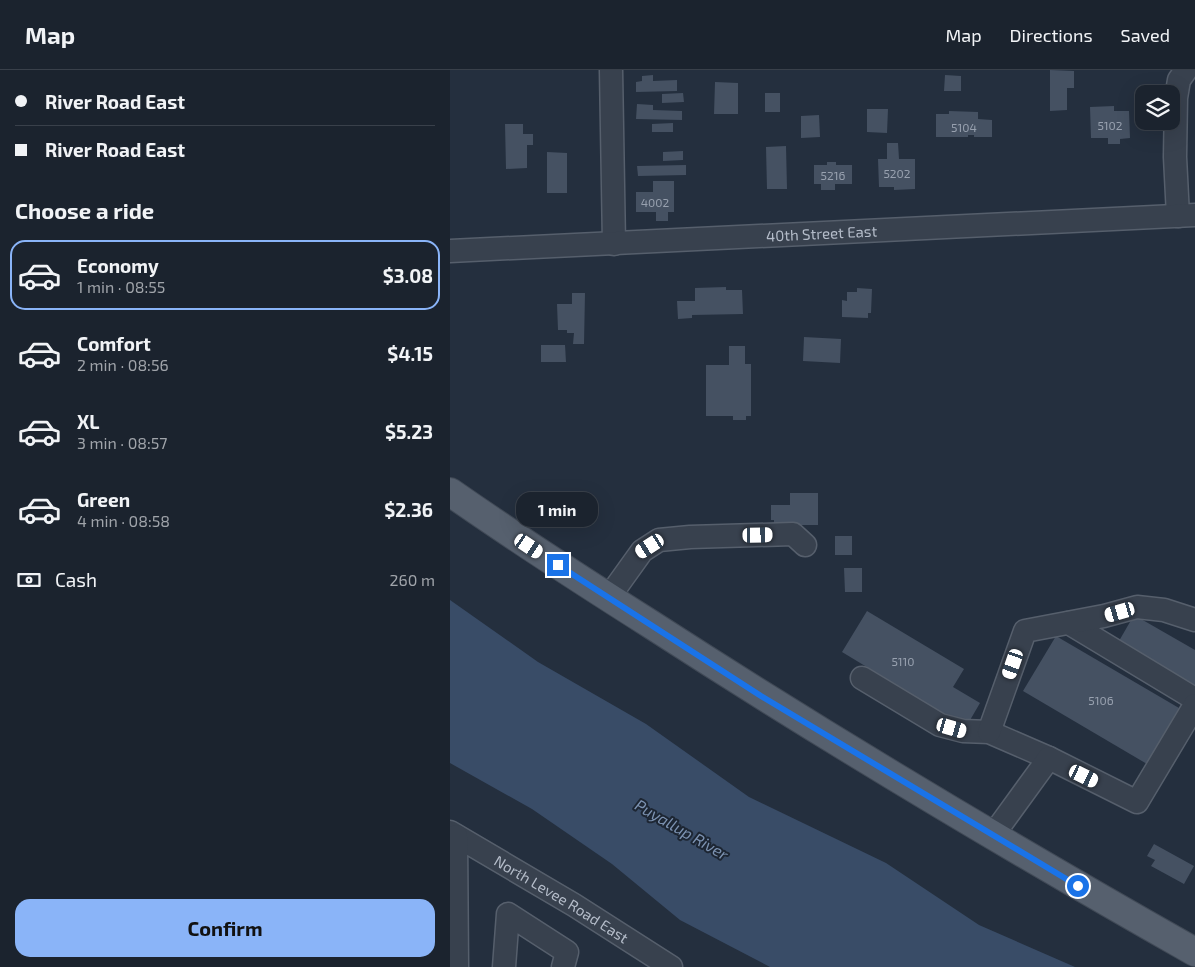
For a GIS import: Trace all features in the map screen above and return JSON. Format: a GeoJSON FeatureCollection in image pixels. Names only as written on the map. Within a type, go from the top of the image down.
{"type":"FeatureCollection","features":[{"type":"Feature","properties":{"kind":"main road"},"geometry":{"type":"LineString","coordinates":[[450,492],[761,696],[993,835],[1195,952]]}},
{"type":"Feature","properties":{"kind":"street"},"geometry":{"type":"LineString","coordinates":[[611,70],[614,244]]}},
{"type":"Feature","properties":{"kind":"street"},"geometry":{"type":"LineString","coordinates":[[1186,70],[1179,80],[1176,98],[1175,157],[1187,215]]}},
{"type":"Feature","properties":{"kind":"street","name":"40th Street East"},"geometry":{"type":"LineString","coordinates":[[450,251],[1187,215]]}},
{"type":"Feature","properties":{"kind":"street"},"geometry":{"type":"LineString","coordinates":[[608,597],[642,551],[659,540],[690,537],[793,534],[805,544]]}},
{"type":"Feature","properties":{"kind":"street"},"geometry":{"type":"LineString","coordinates":[[989,732],[1025,631],[1104,616],[1137,607],[1164,610],[1195,620]]}},
{"type":"Feature","properties":{"kind":"street"},"geometry":{"type":"LineString","coordinates":[[1069,623],[1195,699]]}},
{"type":"Feature","properties":{"kind":"street"},"geometry":{"type":"LineString","coordinates":[[862,678],[940,725],[963,731],[989,732],[1049,758],[1137,802],[1195,705]]}},
{"type":"Feature","properties":{"kind":"street"},"geometry":{"type":"LineString","coordinates":[[993,835],[1049,758]]}},
{"type":"Feature","properties":{"kind":"street"},"geometry":{"type":"LineString","coordinates":[[453,834],[457,967]]}},
{"type":"Feature","properties":{"kind":"street","name":"North Levee Road East"},"geometry":{"type":"LineString","coordinates":[[453,834],[565,900],[671,967]]}},
{"type":"Feature","properties":{"kind":"street"},"geometry":{"type":"LineString","coordinates":[[504,967],[508,914],[566,952],[563,967]]}},
{"type":"Feature","properties":{"kind":"water","name":"Puyallup River"},"geometry":{"type":"Polygon","coordinates":[[[450,600],[538,662],[646,724],[749,797],[886,863],[979,925],[1075,967],[770,967],[680,920],[612,864],[532,809],[450,763],[450,600]]]}},
{"type":"Feature","properties":{"kind":"building"},"geometry":{"type":"Polygon","coordinates":[[[1050,70],[1074,71],[1074,88],[1067,88],[1067,110],[1050,111],[1050,70]]]}},
{"type":"Feature","properties":{"kind":"building"},"geometry":{"type":"Polygon","coordinates":[[[653,75],[653,81],[677,80],[677,91],[636,92],[636,82],[642,81],[642,76],[653,75]]]}},
{"type":"Feature","properties":{"kind":"building"},"geometry":{"type":"Polygon","coordinates":[[[945,75],[961,76],[961,91],[944,91],[945,75]]]}},
{"type":"Feature","properties":{"kind":"building"},"geometry":{"type":"Polygon","coordinates":[[[715,82],[738,83],[738,114],[714,114],[715,82]]]}},
{"type":"Feature","properties":{"kind":"building"},"geometry":{"type":"Polygon","coordinates":[[[683,93],[684,102],[662,103],[662,94],[683,93]]]}},
{"type":"Feature","properties":{"kind":"building"},"geometry":{"type":"Polygon","coordinates":[[[765,93],[780,93],[780,112],[765,112],[765,93]]]}},
{"type":"Feature","properties":{"kind":"building"},"geometry":{"type":"Polygon","coordinates":[[[637,104],[653,105],[653,110],[682,111],[682,120],[636,119],[637,104]]]}},
{"type":"Feature","properties":{"kind":"building"},"geometry":{"type":"Polygon","coordinates":[[[1114,106],[1114,111],[1129,111],[1130,138],[1120,139],[1120,144],[1108,144],[1108,138],[1091,138],[1090,107],[1114,106]]]}},
{"type":"Feature","properties":{"kind":"building"},"geometry":{"type":"Polygon","coordinates":[[[867,109],[888,109],[887,133],[867,132],[867,109]]]}},
{"type":"Feature","properties":{"kind":"building"},"geometry":{"type":"Polygon","coordinates":[[[949,111],[978,112],[978,119],[992,120],[992,137],[968,135],[968,137],[936,137],[936,114],[949,114],[949,111]]]}},
{"type":"Feature","properties":{"kind":"building"},"geometry":{"type":"Polygon","coordinates":[[[819,115],[820,137],[801,138],[801,116],[819,115]]]}},
{"type":"Feature","properties":{"kind":"building"},"geometry":{"type":"Polygon","coordinates":[[[673,123],[673,132],[652,132],[652,124],[673,123]]]}},
{"type":"Feature","properties":{"kind":"building"},"geometry":{"type":"Polygon","coordinates":[[[505,124],[523,124],[523,134],[533,134],[533,145],[527,145],[527,168],[506,169],[505,124]]]}},
{"type":"Feature","properties":{"kind":"building"},"geometry":{"type":"Polygon","coordinates":[[[887,143],[898,143],[899,159],[915,159],[915,189],[894,190],[894,187],[879,187],[878,159],[887,159],[887,143]]]}},
{"type":"Feature","properties":{"kind":"building"},"geometry":{"type":"Polygon","coordinates":[[[786,146],[787,189],[767,189],[766,147],[786,146]]]}},
{"type":"Feature","properties":{"kind":"building"},"geometry":{"type":"Polygon","coordinates":[[[683,151],[683,160],[663,161],[663,152],[683,151]]]}},
{"type":"Feature","properties":{"kind":"building"},"geometry":{"type":"Polygon","coordinates":[[[547,152],[567,153],[567,193],[547,193],[547,152]]]}},
{"type":"Feature","properties":{"kind":"building"},"geometry":{"type":"Polygon","coordinates":[[[827,162],[836,162],[836,165],[852,165],[852,184],[835,184],[835,190],[821,190],[821,184],[814,184],[814,165],[827,165],[827,162]]]}},
{"type":"Feature","properties":{"kind":"building"},"geometry":{"type":"Polygon","coordinates":[[[686,165],[686,175],[638,176],[637,166],[686,165]]]}},
{"type":"Feature","properties":{"kind":"building"},"geometry":{"type":"Polygon","coordinates":[[[653,181],[674,181],[674,212],[668,212],[668,221],[656,221],[656,212],[636,212],[636,192],[653,192],[653,181]]]}},
{"type":"Feature","properties":{"kind":"building"},"geometry":{"type":"Polygon","coordinates":[[[726,287],[726,290],[742,290],[743,314],[692,315],[692,318],[678,319],[677,301],[695,301],[695,288],[726,287]]]}},
{"type":"Feature","properties":{"kind":"building"},"geometry":{"type":"Polygon","coordinates":[[[857,288],[872,289],[871,313],[868,313],[868,318],[842,317],[842,300],[847,301],[847,292],[857,292],[857,288]]]}},
{"type":"Feature","properties":{"kind":"building"},"geometry":{"type":"Polygon","coordinates":[[[572,293],[585,293],[584,344],[573,344],[574,333],[567,333],[567,330],[558,330],[557,304],[572,304],[572,293]]]}},
{"type":"Feature","properties":{"kind":"building"},"geometry":{"type":"Polygon","coordinates":[[[804,337],[841,339],[840,363],[803,361],[804,337]]]}},
{"type":"Feature","properties":{"kind":"building"},"geometry":{"type":"Polygon","coordinates":[[[541,345],[565,345],[566,362],[541,362],[541,345]]]}},
{"type":"Feature","properties":{"kind":"building"},"geometry":{"type":"Polygon","coordinates":[[[729,346],[745,346],[745,364],[751,364],[751,416],[746,416],[746,420],[733,420],[733,416],[706,416],[706,365],[729,365],[729,346]]]}},
{"type":"Feature","properties":{"kind":"building"},"geometry":{"type":"Polygon","coordinates":[[[790,493],[818,493],[818,525],[795,525],[774,530],[774,520],[771,520],[771,505],[790,505],[790,493]]]}},
{"type":"Feature","properties":{"kind":"building"},"geometry":{"type":"Polygon","coordinates":[[[835,536],[852,536],[852,555],[835,555],[835,536]]]}},
{"type":"Feature","properties":{"kind":"building"},"geometry":{"type":"Polygon","coordinates":[[[844,568],[862,568],[862,592],[845,592],[844,568]]]}},
{"type":"Feature","properties":{"kind":"building"},"geometry":{"type":"Polygon","coordinates":[[[867,611],[964,669],[953,687],[980,703],[966,727],[842,652],[867,611]]]}},
{"type":"Feature","properties":{"kind":"building"},"geometry":{"type":"Polygon","coordinates":[[[1134,615],[1195,650],[1195,685],[1119,641],[1134,615]]]}},
{"type":"Feature","properties":{"kind":"building"},"geometry":{"type":"Polygon","coordinates":[[[1056,636],[1179,708],[1147,764],[1023,691],[1056,636]]]}},
{"type":"Feature","properties":{"kind":"building"},"geometry":{"type":"Polygon","coordinates":[[[1154,844],[1194,866],[1184,884],[1151,866],[1155,860],[1147,856],[1154,844]]]}},
{"type":"Feature","properties":{"kind":"route"},"geometry":{"type":"LineString","coordinates":[[558,565],[761,696],[1078,886]]}}]}
